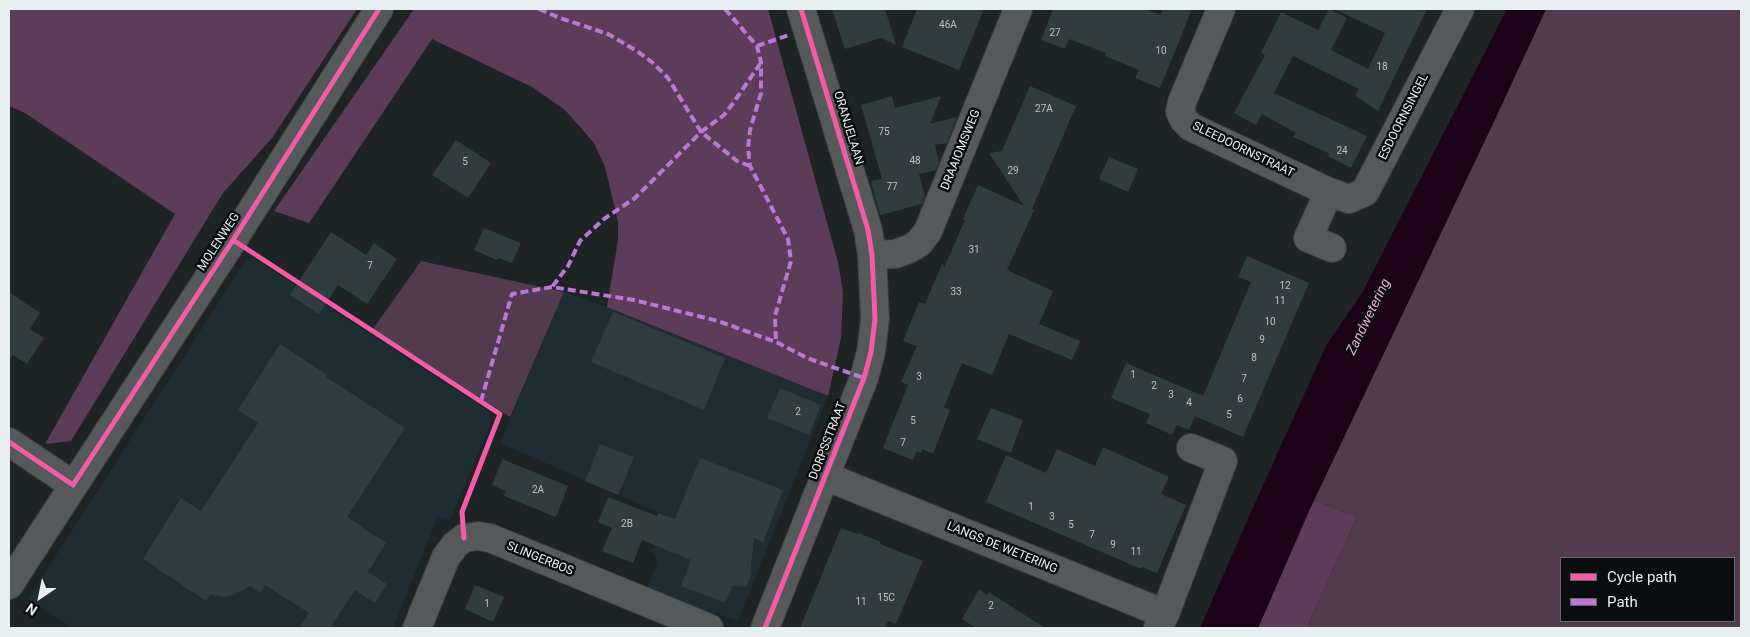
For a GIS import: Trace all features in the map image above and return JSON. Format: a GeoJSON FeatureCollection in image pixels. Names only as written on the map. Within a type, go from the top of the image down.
{"type":"FeatureCollection","features":[{"type":"Feature","properties":{"kind":"street","name":"MOLENWEG"},"geometry":{"type":"LineString","coordinates":[[9,585],[243,224],[379,9]]}},
{"type":"Feature","properties":{"kind":"street","name":"ORANJELAAN"},"geometry":{"type":"LineString","coordinates":[[801,9],[868,230],[872,254]]}},
{"type":"Feature","properties":{"kind":"street","name":"DRAAIOMSWEG"},"geometry":{"type":"LineString","coordinates":[[872,254],[895,254],[909,250],[919,243],[928,230],[1018,9]]}},
{"type":"Feature","properties":{"kind":"street","name":"SLEEDOORNSTRAAT"},"geometry":{"type":"LineString","coordinates":[[1220,9],[1182,102],[1180,112],[1184,120],[1191,128],[1329,192]]}},
{"type":"Feature","properties":{"kind":"street","name":"ESDOORNSINGEL"},"geometry":{"type":"LineString","coordinates":[[1329,192],[1349,199],[1366,192],[1460,9]]}},
{"type":"Feature","properties":{"kind":"street"},"geometry":{"type":"LineString","coordinates":[[1329,192],[1308,238],[1332,248]]}},
{"type":"Feature","properties":{"kind":"street","name":"DORPSSTRAAT"},"geometry":{"type":"LineString","coordinates":[[765,628],[864,378],[871,352],[875,319],[872,254]]}},
{"type":"Feature","properties":{"kind":"street"},"geometry":{"type":"LineString","coordinates":[[9,442],[73,485]]}},
{"type":"Feature","properties":{"kind":"street"},"geometry":{"type":"LineString","coordinates":[[1161,621],[1223,462],[1191,448]]}},
{"type":"Feature","properties":{"kind":"street","name":"LANGS DE WETERING"},"geometry":{"type":"LineString","coordinates":[[825,476],[1161,621]]}},
{"type":"Feature","properties":{"kind":"street","name":"SLINGERBOS"},"geometry":{"type":"LineString","coordinates":[[417,628],[446,557],[454,545],[464,538],[478,536],[490,538],[709,628]]}},
{"type":"Feature","properties":{"kind":"shaded area"},"geometry":{"type":"Polygon","coordinates":[[[9,9],[357,9],[272,138],[223,193],[71,441],[45,444],[175,214],[25,113],[9,106],[9,9]]]}},
{"type":"Feature","properties":{"kind":"shaded area"},"geometry":{"type":"Polygon","coordinates":[[[414,9],[768,9],[838,262],[843,292],[841,338],[828,396],[607,307],[618,240],[618,222],[605,167],[594,143],[565,110],[532,87],[432,39],[309,223],[274,211],[414,9]]]}},
{"type":"Feature","properties":{"kind":"shaded area"},"geometry":{"type":"Polygon","coordinates":[[[1546,9],[1741,9],[1741,628],[1305,628],[1357,517],[1314,500],[1546,9]]]}},
{"type":"Feature","properties":{"kind":"shaded area"},"geometry":{"type":"Polygon","coordinates":[[[249,255],[490,412],[490,426],[450,520],[438,517],[393,628],[73,628],[28,599],[249,255]]]}},
{"type":"Feature","properties":{"kind":"shaded area"},"geometry":{"type":"Polygon","coordinates":[[[421,261],[564,292],[510,417],[373,329],[421,261]]]}},
{"type":"Feature","properties":{"kind":"shaded area"},"geometry":{"type":"Polygon","coordinates":[[[564,292],[607,307],[828,396],[738,621],[647,588],[658,562],[652,551],[667,516],[500,443],[564,292]]]}},
{"type":"Feature","properties":{"kind":"shaded area"},"geometry":{"type":"Polygon","coordinates":[[[1314,500],[1357,517],[1307,627],[1258,628],[1314,500]]]}},
{"type":"Feature","properties":{"kind":"water","name":"Zandwetering"},"geometry":{"type":"Polygon","coordinates":[[[1507,9],[1546,9],[1307,515],[1258,628],[1200,628],[1327,344],[1362,293],[1507,9]]]}},
{"type":"Feature","properties":{"kind":"building"},"geometry":{"type":"Polygon","coordinates":[[[832,9],[885,9],[896,45],[881,38],[845,49],[832,9]]]}},
{"type":"Feature","properties":{"kind":"building"},"geometry":{"type":"Polygon","coordinates":[[[917,9],[984,9],[959,70],[902,47],[917,9]]]}},
{"type":"Feature","properties":{"kind":"building"},"geometry":{"type":"Polygon","coordinates":[[[1053,9],[1145,9],[1161,15],[1163,9],[1192,9],[1160,88],[1135,78],[1139,70],[1105,56],[1106,53],[1069,39],[1065,49],[1041,40],[1053,9]]]}},
{"type":"Feature","properties":{"kind":"building"},"geometry":{"type":"Polygon","coordinates":[[[1329,9],[1347,18],[1331,50],[1368,69],[1385,33],[1334,9],[1427,9],[1378,111],[1356,96],[1359,89],[1293,56],[1274,93],[1367,136],[1351,168],[1328,156],[1330,154],[1293,137],[1296,133],[1262,114],[1256,125],[1234,113],[1265,55],[1261,53],[1281,12],[1318,30],[1329,9]]]}},
{"type":"Feature","properties":{"kind":"building"},"geometry":{"type":"Polygon","coordinates":[[[1030,86],[1076,106],[1032,209],[1034,210],[1007,270],[1053,291],[1039,324],[1080,341],[1072,360],[1009,334],[992,375],[962,363],[944,407],[950,410],[933,454],[922,449],[921,453],[917,451],[913,460],[883,448],[908,385],[901,382],[917,346],[903,341],[919,302],[925,304],[943,262],[944,268],[978,185],[1024,206],[989,153],[1002,151],[1030,86]]]}},
{"type":"Feature","properties":{"kind":"building"},"geometry":{"type":"Polygon","coordinates":[[[892,96],[895,108],[941,96],[930,124],[957,117],[947,143],[935,145],[939,163],[936,170],[919,174],[925,197],[922,204],[880,215],[871,181],[882,179],[861,105],[892,96]]]}},
{"type":"Feature","properties":{"kind":"building"},"geometry":{"type":"Polygon","coordinates":[[[456,140],[491,163],[468,198],[432,175],[456,140]]]}},
{"type":"Feature","properties":{"kind":"building"},"geometry":{"type":"Polygon","coordinates":[[[1109,157],[1138,169],[1128,192],[1099,179],[1109,157]]]}},
{"type":"Feature","properties":{"kind":"building"},"geometry":{"type":"Polygon","coordinates":[[[484,228],[521,243],[512,263],[498,258],[497,260],[474,250],[484,228]]]}},
{"type":"Feature","properties":{"kind":"building"},"geometry":{"type":"Polygon","coordinates":[[[331,232],[366,255],[374,243],[397,259],[367,304],[338,285],[319,314],[290,295],[331,232]]]}},
{"type":"Feature","properties":{"kind":"building"},"geometry":{"type":"Polygon","coordinates":[[[1247,256],[1309,283],[1243,437],[1195,416],[1189,430],[1177,425],[1172,435],[1146,423],[1150,414],[1111,398],[1126,363],[1203,396],[1251,282],[1238,277],[1247,256]]]}},
{"type":"Feature","properties":{"kind":"building"},"geometry":{"type":"Polygon","coordinates":[[[9,292],[40,313],[30,329],[44,338],[27,364],[13,355],[9,362],[9,292]]]}},
{"type":"Feature","properties":{"kind":"building"},"geometry":{"type":"Polygon","coordinates":[[[613,312],[725,358],[704,410],[591,362],[613,312]]]}},
{"type":"Feature","properties":{"kind":"building"},"geometry":{"type":"Polygon","coordinates":[[[280,344],[327,375],[326,377],[405,428],[347,517],[386,543],[368,572],[387,584],[375,603],[355,590],[330,628],[299,628],[309,613],[265,585],[261,593],[250,586],[234,595],[223,597],[210,594],[206,601],[143,559],[181,498],[201,511],[258,423],[238,410],[280,344]]]}},
{"type":"Feature","properties":{"kind":"building"},"geometry":{"type":"Polygon","coordinates":[[[780,388],[821,405],[809,435],[767,418],[780,388]]]}},
{"type":"Feature","properties":{"kind":"building"},"geometry":{"type":"Polygon","coordinates":[[[991,408],[1023,420],[1011,453],[977,439],[991,408]]]}},
{"type":"Feature","properties":{"kind":"building"},"geometry":{"type":"Polygon","coordinates":[[[600,444],[634,457],[618,495],[585,481],[600,444]]]}},
{"type":"Feature","properties":{"kind":"building"},"geometry":{"type":"Polygon","coordinates":[[[1103,447],[1169,477],[1161,494],[1186,505],[1157,573],[1142,567],[1141,569],[986,502],[1006,455],[1046,473],[1057,449],[1095,466],[1103,447]]]}},
{"type":"Feature","properties":{"kind":"building"},"geometry":{"type":"Polygon","coordinates":[[[700,458],[783,490],[763,542],[754,538],[750,577],[747,587],[732,586],[725,603],[681,586],[691,560],[642,540],[633,563],[602,551],[612,528],[598,522],[608,497],[657,516],[658,513],[675,519],[700,458]]]}},
{"type":"Feature","properties":{"kind":"building"},"geometry":{"type":"Polygon","coordinates":[[[502,459],[568,486],[556,517],[504,496],[506,491],[492,485],[502,459]]]}},
{"type":"Feature","properties":{"kind":"building"},"geometry":{"type":"Polygon","coordinates":[[[841,528],[859,533],[881,542],[880,544],[923,561],[896,624],[888,621],[885,628],[800,628],[841,528]]]}},
{"type":"Feature","properties":{"kind":"building"},"geometry":{"type":"Polygon","coordinates":[[[475,585],[504,597],[493,622],[465,609],[475,585]]]}},
{"type":"Feature","properties":{"kind":"building"},"geometry":{"type":"Polygon","coordinates":[[[979,589],[987,595],[989,592],[1045,628],[976,628],[962,619],[979,589]]]}},
{"type":"Feature","properties":{"kind":"marked path"},"geometry":{"type":"LineString","coordinates":[[539,9],[608,34],[653,63],[668,78],[701,132],[635,198],[604,219],[580,241],[568,266],[552,287]]}},
{"type":"Feature","properties":{"kind":"marked path"},"geometry":{"type":"LineString","coordinates":[[725,9],[757,46],[761,62],[761,93],[750,130],[748,148],[750,166],[788,239],[791,261],[775,316],[776,342]]}},
{"type":"Feature","properties":{"kind":"marked path"},"geometry":{"type":"LineString","coordinates":[[757,46],[789,35]]}},
{"type":"Feature","properties":{"kind":"marked path"},"geometry":{"type":"LineString","coordinates":[[750,166],[737,161],[701,132],[724,115],[760,64]]}},
{"type":"Feature","properties":{"kind":"marked path"},"geometry":{"type":"LineString","coordinates":[[481,401],[512,294],[552,287],[634,300],[718,321],[776,342],[807,358],[864,378]]}},
{"type":"Feature","properties":{"kind":"cycle path"},"geometry":{"type":"LineString","coordinates":[[9,442],[73,485],[233,240],[379,9]]}},
{"type":"Feature","properties":{"kind":"cycle path"},"geometry":{"type":"LineString","coordinates":[[765,628],[864,378],[871,352],[875,319],[872,255],[868,230],[801,9]]}},
{"type":"Feature","properties":{"kind":"cycle path"},"geometry":{"type":"LineString","coordinates":[[233,240],[500,414],[462,512],[464,538]]}}]}
